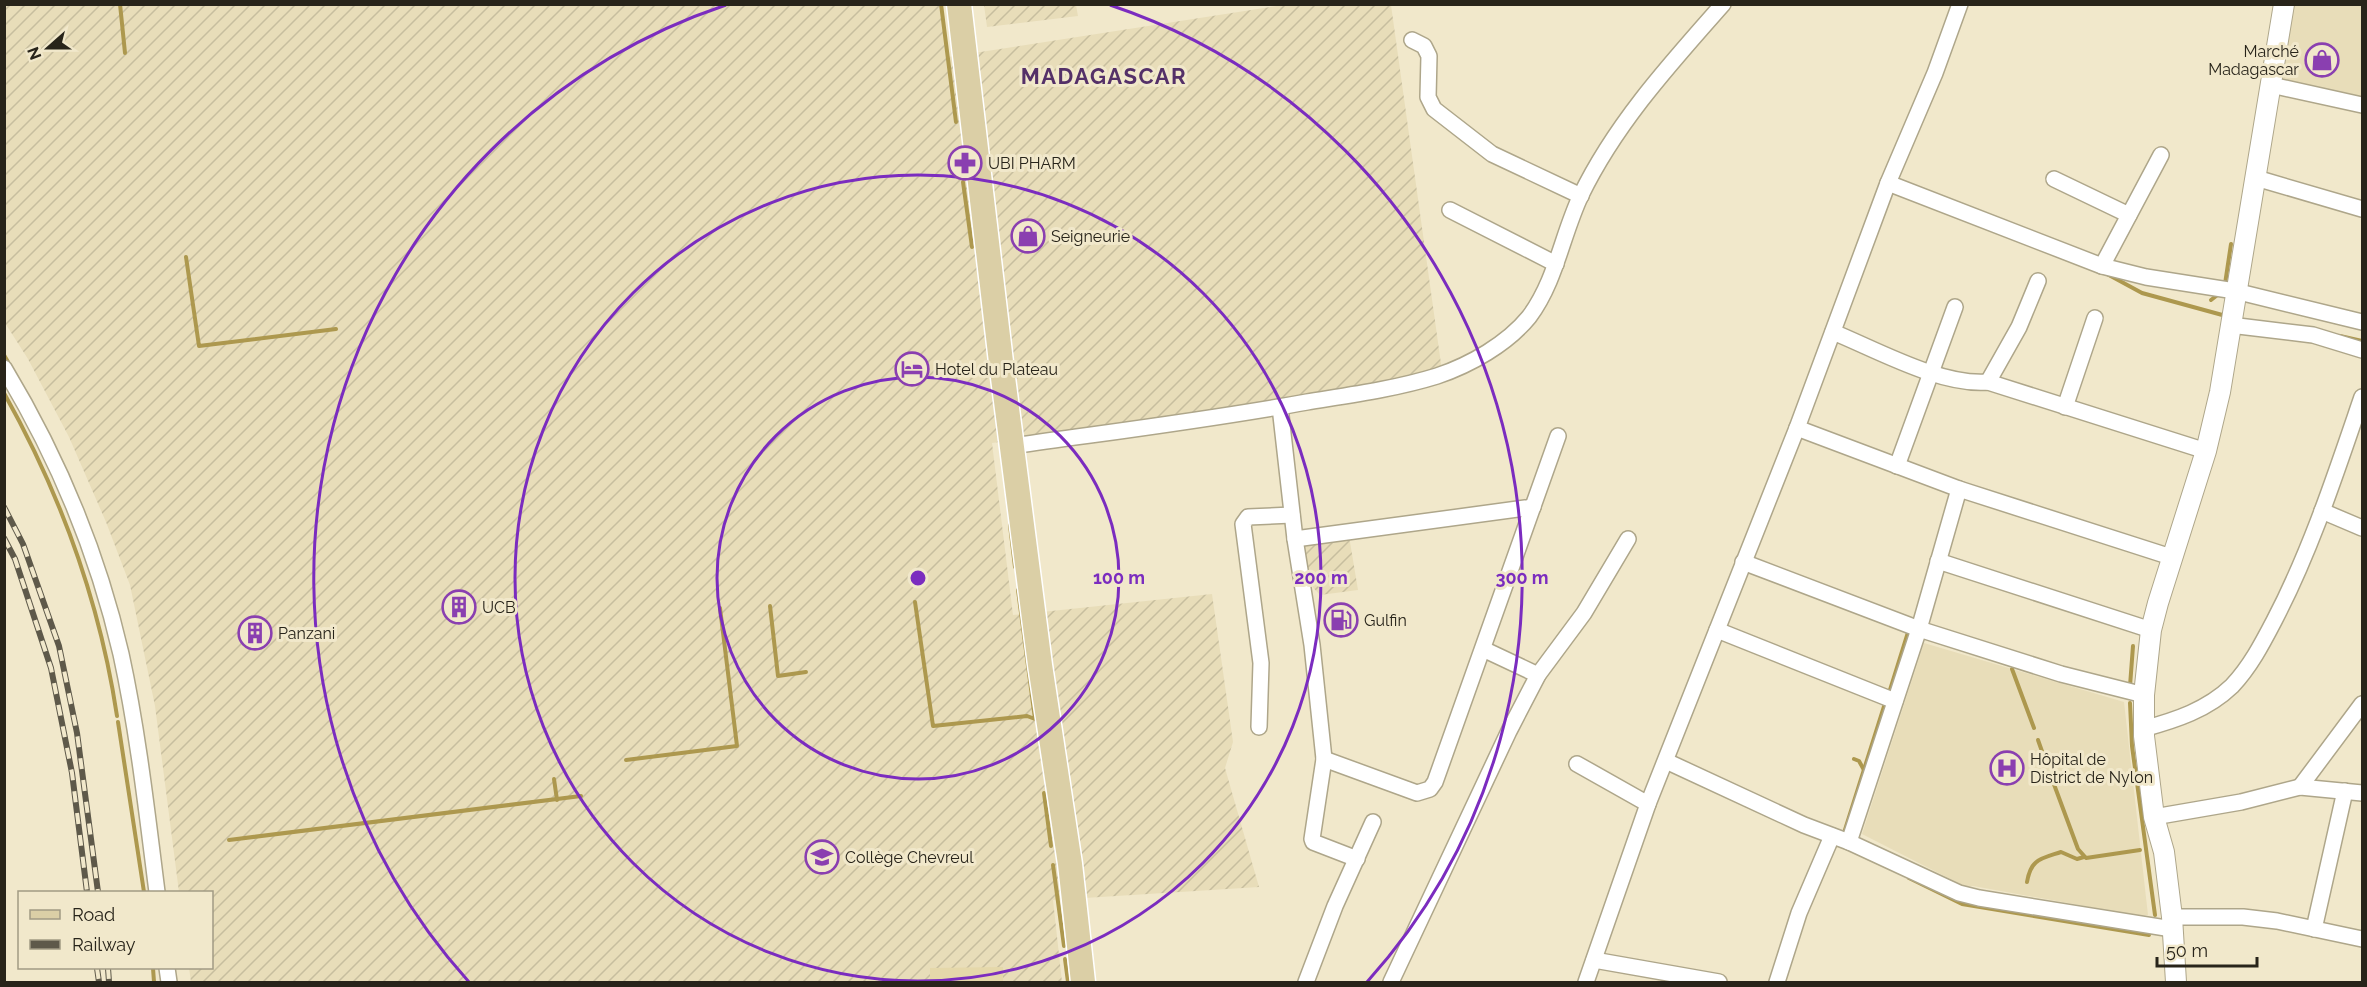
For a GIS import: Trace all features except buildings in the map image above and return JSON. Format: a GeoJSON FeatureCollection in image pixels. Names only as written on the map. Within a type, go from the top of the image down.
{"type":"FeatureCollection","features":[{"type":"Feature","properties":{"kind":"main road"},"geometry":{"type":"LineString","coordinates":[[959,4],[1012,447],[1040,665],[1070,864],[1083,982]]}},
{"type":"Feature","properties":{"kind":"street"},"geometry":{"type":"LineString","coordinates":[[1012,447],[1280,407],[1438,376],[1462,366],[1509,337],[1528,318],[1541,299],[1581,196],[1614,136],[1656,79],[1723,4]]}},
{"type":"Feature","properties":{"kind":"street"},"geometry":{"type":"LineString","coordinates":[[1586,982],[1648,804],[1797,428],[1888,183],[1935,73],[1960,4]]}},
{"type":"Feature","properties":{"kind":"street"},"geometry":{"type":"LineString","coordinates":[[2176,982],[2164,852],[2154,817],[2143,729],[2151,630],[2171,557],[2206,451],[2220,392],[2284,4]]}},
{"type":"Feature","properties":{"kind":"street"},"geometry":{"type":"LineString","coordinates":[[1412,40],[1424,46],[1429,56],[1428,97],[1434,109],[1492,154],[1581,196]]}},
{"type":"Feature","properties":{"kind":"street"},"geometry":{"type":"LineString","coordinates":[[2271,85],[2362,105]]}},
{"type":"Feature","properties":{"kind":"street"},"geometry":{"type":"LineString","coordinates":[[2102,266],[2161,155]]}},
{"type":"Feature","properties":{"kind":"street"},"geometry":{"type":"LineString","coordinates":[[2256,178],[2362,209]]}},
{"type":"Feature","properties":{"kind":"street"},"geometry":{"type":"LineString","coordinates":[[2054,180],[2129,215]]}},
{"type":"Feature","properties":{"kind":"street"},"geometry":{"type":"LineString","coordinates":[[1888,183],[2102,266],[2146,277],[2235,291],[2362,322]]}},
{"type":"Feature","properties":{"kind":"street"},"geometry":{"type":"LineString","coordinates":[[1450,210],[1556,264]]}},
{"type":"Feature","properties":{"kind":"street"},"geometry":{"type":"LineString","coordinates":[[1988,382],[2022,321],[2037,281]]}},
{"type":"Feature","properties":{"kind":"street"},"geometry":{"type":"LineString","coordinates":[[1898,466],[1955,307]]}},
{"type":"Feature","properties":{"kind":"street"},"geometry":{"type":"LineString","coordinates":[[2065,407],[2095,318]]}},
{"type":"Feature","properties":{"kind":"street"},"geometry":{"type":"LineString","coordinates":[[2231,319],[2313,335],[2362,350]]}},
{"type":"Feature","properties":{"kind":"street"},"geometry":{"type":"LineString","coordinates":[[1833,332],[1931,373],[1957,380],[1988,382],[2206,451]]}},
{"type":"Feature","properties":{"kind":"street"},"geometry":{"type":"LineString","coordinates":[[4,368],[55,463],[87,542],[107,602],[121,655],[140,762],[157,891]]}},
{"type":"Feature","properties":{"kind":"street"},"geometry":{"type":"LineString","coordinates":[[2143,729],[2176,720],[2202,709],[2231,686],[2256,655],[2289,591],[2322,511],[2362,397]]}},
{"type":"Feature","properties":{"kind":"street"},"geometry":{"type":"LineString","coordinates":[[1280,407],[1295,539],[1312,645],[1323,759],[1312,840],[1357,859]]}},
{"type":"Feature","properties":{"kind":"street"},"geometry":{"type":"LineString","coordinates":[[1797,428],[1959,489],[2171,557]]}},
{"type":"Feature","properties":{"kind":"street"},"geometry":{"type":"LineString","coordinates":[[1323,759],[1417,793],[1430,789],[1435,782],[1484,649],[1558,436]]}},
{"type":"Feature","properties":{"kind":"street"},"geometry":{"type":"LineString","coordinates":[[1850,842],[1919,628],[1959,489]]}},
{"type":"Feature","properties":{"kind":"street"},"geometry":{"type":"LineString","coordinates":[[1295,539],[1533,507]]}},
{"type":"Feature","properties":{"kind":"street"},"geometry":{"type":"LineString","coordinates":[[2322,511],[2362,528]]}},
{"type":"Feature","properties":{"kind":"street"},"geometry":{"type":"LineString","coordinates":[[1259,727],[1261,663],[1243,524],[1248,517],[1293,514]]}},
{"type":"Feature","properties":{"kind":"street"},"geometry":{"type":"LineString","coordinates":[[1391,982],[1504,741],[1538,675],[1578,622],[1628,539]]}},
{"type":"Feature","properties":{"kind":"street"},"geometry":{"type":"LineString","coordinates":[[1938,561],[2151,630]]}},
{"type":"Feature","properties":{"kind":"street"},"geometry":{"type":"LineString","coordinates":[[1743,562],[1919,628],[2061,674],[2144,695]]}},
{"type":"Feature","properties":{"kind":"street"},"geometry":{"type":"LineString","coordinates":[[1717,630],[1895,701]]}},
{"type":"Feature","properties":{"kind":"street"},"geometry":{"type":"LineString","coordinates":[[1484,649],[1538,675]]}},
{"type":"Feature","properties":{"kind":"street"},"geometry":{"type":"LineString","coordinates":[[2300,787],[2362,704]]}},
{"type":"Feature","properties":{"kind":"street"},"geometry":{"type":"LineString","coordinates":[[1666,761],[1804,825],[1850,842],[1959,892],[1979,898],[2172,923],[2243,917],[2277,921],[2362,939]]}},
{"type":"Feature","properties":{"kind":"street"},"geometry":{"type":"LineString","coordinates":[[1577,765],[1648,804]]}},
{"type":"Feature","properties":{"kind":"street"},"geometry":{"type":"LineString","coordinates":[[2154,817],[2241,802],[2300,787],[2362,793]]}},
{"type":"Feature","properties":{"kind":"street"},"geometry":{"type":"LineString","coordinates":[[2314,929],[2345,790]]}},
{"type":"Feature","properties":{"kind":"street"},"geometry":{"type":"LineString","coordinates":[[1306,982],[1335,906],[1373,822]]}},
{"type":"Feature","properties":{"kind":"street"},"geometry":{"type":"LineString","coordinates":[[1777,982],[1799,913],[1832,836]]}},
{"type":"Feature","properties":{"kind":"street"},"geometry":{"type":"LineString","coordinates":[[1594,960],[1719,982]]}},
{"type":"Feature","properties":{"kind":"shaded area"},"geometry":{"type":"Polygon","coordinates":[[[4,5],[941,5],[948,57],[1283,5],[1391,5],[1442,371],[1265,406],[992,443],[1013,615],[1212,594],[1233,742],[1225,768],[1259,887],[1053,900],[1062,982],[191,982],[189,969],[213,969],[213,891],[179,891],[155,706],[130,585],[106,522],[69,437],[28,359],[5,323],[4,5]]]}},
{"type":"Feature","properties":{"kind":"shaded area"},"geometry":{"type":"Polygon","coordinates":[[[984,5],[1076,5],[1078,16],[987,27],[984,5]]]}},
{"type":"Feature","properties":{"kind":"shaded area","name":"Marché Madagascar"},"geometry":{"type":"Polygon","coordinates":[[[2292,5],[2362,5],[2362,101],[2279,80],[2292,5]]]}},
{"type":"Feature","properties":{"kind":"shaded area"},"geometry":{"type":"Polygon","coordinates":[[[1349,536],[1358,590],[1320,595],[1306,580],[1298,544],[1349,536]]]}},
{"type":"Feature","properties":{"kind":"shaded area","name":"Hôpital de District de Nylon"},"geometry":{"type":"Polygon","coordinates":[[[1924,643],[2124,702],[2148,915],[2140,916],[1973,886],[1966,887],[1862,834],[1924,643]]]}},
{"type":"Feature","properties":{"kind":"shaded area"},"geometry":{"type":"Polygon","coordinates":[[[1003,967],[1003,982],[930,982],[930,968],[1003,967]]]}},
{"type":"Feature","properties":{"kind":"waterway"},"geometry":{"type":"LineString","coordinates":[[120,4],[125,53]]}},
{"type":"Feature","properties":{"kind":"waterway"},"geometry":{"type":"LineString","coordinates":[[941,4],[956,122]]}},
{"type":"Feature","properties":{"kind":"waterway"},"geometry":{"type":"LineString","coordinates":[[963,182],[972,247]]}},
{"type":"Feature","properties":{"kind":"waterway"},"geometry":{"type":"LineString","coordinates":[[2225,284],[2231,244]]}},
{"type":"Feature","properties":{"kind":"waterway"},"geometry":{"type":"LineString","coordinates":[[186,257],[199,346],[336,329]]}},
{"type":"Feature","properties":{"kind":"waterway"},"geometry":{"type":"LineString","coordinates":[[2107,274],[2142,293],[2226,316]]}},
{"type":"Feature","properties":{"kind":"waterway"},"geometry":{"type":"LineString","coordinates":[[2211,300],[2220,293]]}},
{"type":"Feature","properties":{"kind":"waterway"},"geometry":{"type":"LineString","coordinates":[[2340,336],[2362,341]]}},
{"type":"Feature","properties":{"kind":"waterway"},"geometry":{"type":"LineString","coordinates":[[4,355],[8,362]]}},
{"type":"Feature","properties":{"kind":"waterway"},"geometry":{"type":"LineString","coordinates":[[4,393],[43,470],[75,550],[100,632],[117,716]]}},
{"type":"Feature","properties":{"kind":"waterway"},"geometry":{"type":"LineString","coordinates":[[1010,525],[1015,567]]}},
{"type":"Feature","properties":{"kind":"waterway"},"geometry":{"type":"LineString","coordinates":[[915,602],[933,726],[1027,716],[1035,719],[1018,590]]}},
{"type":"Feature","properties":{"kind":"waterway"},"geometry":{"type":"LineString","coordinates":[[770,606],[778,676],[806,672]]}},
{"type":"Feature","properties":{"kind":"waterway"},"geometry":{"type":"LineString","coordinates":[[626,760],[737,746],[720,608]]}},
{"type":"Feature","properties":{"kind":"waterway"},"geometry":{"type":"LineString","coordinates":[[1889,693],[1909,629]]}},
{"type":"Feature","properties":{"kind":"waterway"},"geometry":{"type":"LineString","coordinates":[[2130,686],[2133,646]]}},
{"type":"Feature","properties":{"kind":"waterway"},"geometry":{"type":"LineString","coordinates":[[2012,669],[2034,728]]}},
{"type":"Feature","properties":{"kind":"waterway"},"geometry":{"type":"LineString","coordinates":[[1843,836],[1886,700]]}},
{"type":"Feature","properties":{"kind":"waterway"},"geometry":{"type":"LineString","coordinates":[[2130,703],[2132,746],[2155,915]]}},
{"type":"Feature","properties":{"kind":"waterway"},"geometry":{"type":"LineString","coordinates":[[118,722],[144,891]]}},
{"type":"Feature","properties":{"kind":"waterway"},"geometry":{"type":"LineString","coordinates":[[2038,740],[2044,757]]}},
{"type":"Feature","properties":{"kind":"waterway"},"geometry":{"type":"LineString","coordinates":[[1854,759],[1859,761],[1864,770]]}},
{"type":"Feature","properties":{"kind":"waterway"},"geometry":{"type":"LineString","coordinates":[[554,779],[557,800]]}},
{"type":"Feature","properties":{"kind":"waterway"},"geometry":{"type":"LineString","coordinates":[[2052,779],[2078,849],[2086,858],[2140,850]]}},
{"type":"Feature","properties":{"kind":"waterway"},"geometry":{"type":"LineString","coordinates":[[1044,793],[1051,846]]}},
{"type":"Feature","properties":{"kind":"waterway"},"geometry":{"type":"LineString","coordinates":[[229,840],[581,796]]}},
{"type":"Feature","properties":{"kind":"waterway"},"geometry":{"type":"LineString","coordinates":[[2027,882],[2034,864],[2042,859],[2061,852],[2077,859],[2084,857]]}},
{"type":"Feature","properties":{"kind":"waterway"},"geometry":{"type":"LineString","coordinates":[[1053,865],[1064,946]]}},
{"type":"Feature","properties":{"kind":"waterway"},"geometry":{"type":"LineString","coordinates":[[1909,878],[1962,904],[2149,935]]}},
{"type":"Feature","properties":{"kind":"waterway"},"geometry":{"type":"LineString","coordinates":[[1065,959],[1068,982]]}},
{"type":"Feature","properties":{"kind":"waterway"},"geometry":{"type":"LineString","coordinates":[[153,969],[154,982]]}},
{"type":"Feature","properties":{"kind":"railway"},"geometry":{"type":"LineString","coordinates":[[4,507],[23,544],[59,646],[77,733],[98,891]]}},
{"type":"Feature","properties":{"kind":"railway"},"geometry":{"type":"LineString","coordinates":[[4,538],[15,559],[51,668],[72,773],[87,891]]}},
{"type":"Feature","properties":{"kind":"railway"},"geometry":{"type":"LineString","coordinates":[[97,969],[99,982]]}},
{"type":"Feature","properties":{"kind":"railway"},"geometry":{"type":"LineString","coordinates":[[108,969],[109,982]]}},
{"type":"Feature","properties":{"kind":"place","name":"Marché Madagascar"},"geometry":{"type":"Point","coordinates":[2322,60]}},
{"type":"Feature","properties":{"kind":"place","name":"UBI PHARM"},"geometry":{"type":"Point","coordinates":[965,163]}},
{"type":"Feature","properties":{"kind":"place","name":"Seigneurie"},"geometry":{"type":"Point","coordinates":[1028,236]}},
{"type":"Feature","properties":{"kind":"place","name":"Hotel du Plateau"},"geometry":{"type":"Point","coordinates":[912,369]}},
{"type":"Feature","properties":{"kind":"place","name":"UCB"},"geometry":{"type":"Point","coordinates":[459,607]}},
{"type":"Feature","properties":{"kind":"place","name":"Gulfin"},"geometry":{"type":"Point","coordinates":[1341,620]}},
{"type":"Feature","properties":{"kind":"place","name":"Panzani"},"geometry":{"type":"Point","coordinates":[255,633]}},
{"type":"Feature","properties":{"kind":"place","name":"Hôpital de District de Nylon"},"geometry":{"type":"Point","coordinates":[2007,768]}},
{"type":"Feature","properties":{"kind":"place","name":"Collège Chevreul"},"geometry":{"type":"Point","coordinates":[822,857]}},
{"type":"Feature","properties":{"kind":"district","name":"MADAGASCAR"},"geometry":{"type":"Point","coordinates":[1104,76]}}]}
